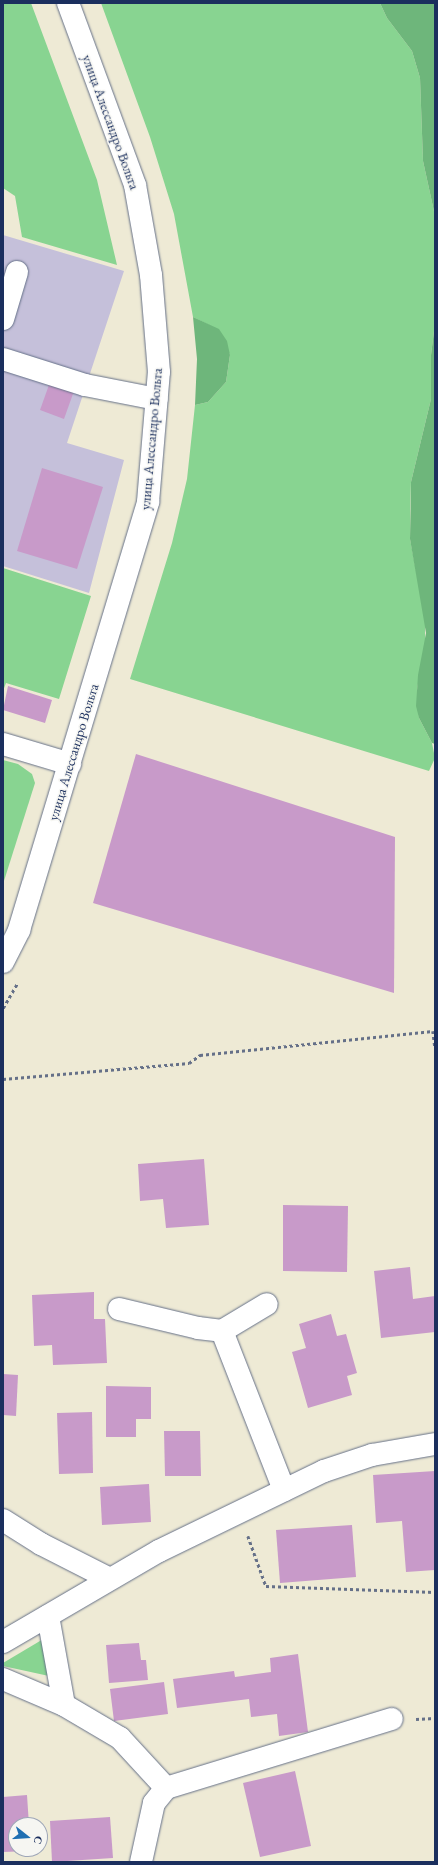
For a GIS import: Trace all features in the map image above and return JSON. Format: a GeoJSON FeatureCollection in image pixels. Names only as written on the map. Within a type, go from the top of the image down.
{"type":"FeatureCollection","features":[{"type":"Feature","properties":{"kind":"street","name":"улица Алессандро Вольта"},"geometry":{"type":"LineString","coordinates":[[3,962],[19,930],[148,502],[159,372],[151,276],[136,185],[68,3]]}},
{"type":"Feature","properties":{"kind":"street"},"geometry":{"type":"LineString","coordinates":[[3,319],[17,272]]}},
{"type":"Feature","properties":{"kind":"street"},"geometry":{"type":"LineString","coordinates":[[3,359],[85,385],[157,399]]}},
{"type":"Feature","properties":{"kind":"street"},"geometry":{"type":"LineString","coordinates":[[3,744],[70,764]]}},
{"type":"Feature","properties":{"kind":"street"},"geometry":{"type":"LineString","coordinates":[[119,1309],[198,1328],[222,1331],[267,1304]]}},
{"type":"Feature","properties":{"kind":"street"},"geometry":{"type":"LineString","coordinates":[[222,1331],[284,1490]]}},
{"type":"Feature","properties":{"kind":"street"},"geometry":{"type":"LineString","coordinates":[[3,1642],[159,1552],[324,1471],[372,1455],[435,1444]]}},
{"type":"Feature","properties":{"kind":"street"},"geometry":{"type":"LineString","coordinates":[[3,1520],[40,1544],[110,1579]]}},
{"type":"Feature","properties":{"kind":"street"},"geometry":{"type":"LineString","coordinates":[[48,1616],[64,1705]]}},
{"type":"Feature","properties":{"kind":"street"},"geometry":{"type":"LineString","coordinates":[[3,1679],[64,1705],[120,1738],[166,1788]]}},
{"type":"Feature","properties":{"kind":"street"},"geometry":{"type":"LineString","coordinates":[[141,1862],[154,1804],[166,1788],[392,1719]]}},
{"type":"Feature","properties":{"kind":"path"},"geometry":{"type":"LineString","coordinates":[[3,1078],[189,1062],[200,1055],[433,1031],[435,1046]]}},
{"type":"Feature","properties":{"kind":"path"},"geometry":{"type":"LineString","coordinates":[[246,1529],[266,1586],[435,1592]]}},
{"type":"Feature","properties":{"kind":"shaded area"},"geometry":{"type":"Polygon","coordinates":[[[3,235],[124,271],[67,443],[124,460],[89,593],[3,566],[3,235]]]}},
{"type":"Feature","properties":{"kind":"green space"},"geometry":{"type":"Polygon","coordinates":[[[3,3],[31,3],[97,180],[117,265],[22,237],[15,196],[3,188],[3,3]]]}},
{"type":"Feature","properties":{"kind":"green space"},"geometry":{"type":"Polygon","coordinates":[[[101,3],[380,3],[387,18],[412,51],[420,78],[423,161],[435,216],[435,323],[431,355],[431,399],[411,482],[410,509],[410,539],[425,618],[425,647],[417,689],[419,718],[432,743],[435,758],[429,771],[130,679],[172,543],[187,479],[195,405],[208,402],[226,382],[230,355],[219,330],[193,317],[174,214],[150,137],[101,3]]]}},
{"type":"Feature","properties":{"kind":"green space"},"geometry":{"type":"Polygon","coordinates":[[[380,3],[435,3],[435,216],[423,161],[420,78],[412,51],[387,18],[380,3]]]}},
{"type":"Feature","properties":{"kind":"green space"},"geometry":{"type":"Polygon","coordinates":[[[193,317],[219,329],[227,341],[230,355],[226,382],[208,402],[195,405],[197,359],[193,317]]]}},
{"type":"Feature","properties":{"kind":"green space"},"geometry":{"type":"Polygon","coordinates":[[[435,323],[435,744],[432,743],[419,718],[416,706],[418,675],[426,633],[410,539],[411,482],[431,399],[431,355],[435,323]]]}},
{"type":"Feature","properties":{"kind":"green space"},"geometry":{"type":"Polygon","coordinates":[[[3,568],[91,596],[59,699],[6,683],[3,691],[3,568]]]}},
{"type":"Feature","properties":{"kind":"green space"},"geometry":{"type":"Polygon","coordinates":[[[3,760],[18,764],[32,774],[35,783],[3,884],[3,760]]]}},
{"type":"Feature","properties":{"kind":"green space"},"geometry":{"type":"Polygon","coordinates":[[[45,1638],[49,1676],[3,1666],[3,1663],[45,1638]]]}},
{"type":"Feature","properties":{"kind":"building"},"geometry":{"type":"Polygon","coordinates":[[[50,382],[74,391],[64,419],[40,410],[50,382]]]}},
{"type":"Feature","properties":{"kind":"building"},"geometry":{"type":"Polygon","coordinates":[[[42,468],[103,487],[77,569],[17,551],[42,468]]]}},
{"type":"Feature","properties":{"kind":"building"},"geometry":{"type":"Polygon","coordinates":[[[8,686],[52,700],[45,723],[3,710],[8,686]]]}},
{"type":"Feature","properties":{"kind":"building"},"geometry":{"type":"Polygon","coordinates":[[[136,754],[395,837],[394,993],[93,903],[136,754]]]}},
{"type":"Feature","properties":{"kind":"building"},"geometry":{"type":"Polygon","coordinates":[[[204,1159],[209,1225],[166,1228],[163,1199],[140,1201],[138,1164],[204,1159]]]}},
{"type":"Feature","properties":{"kind":"building"},"geometry":{"type":"Polygon","coordinates":[[[283,1205],[348,1206],[347,1272],[283,1271],[283,1205]]]}},
{"type":"Feature","properties":{"kind":"building"},"geometry":{"type":"Polygon","coordinates":[[[410,1267],[413,1299],[435,1296],[435,1332],[381,1338],[374,1271],[410,1267]]]}},
{"type":"Feature","properties":{"kind":"building"},"geometry":{"type":"Polygon","coordinates":[[[94,1292],[94,1319],[105,1319],[107,1363],[53,1365],[52,1345],[34,1346],[32,1295],[94,1292]]]}},
{"type":"Feature","properties":{"kind":"building"},"geometry":{"type":"Polygon","coordinates":[[[331,1314],[337,1336],[346,1334],[357,1373],[347,1376],[352,1395],[308,1408],[292,1352],[306,1348],[299,1324],[331,1314]]]}},
{"type":"Feature","properties":{"kind":"building"},"geometry":{"type":"Polygon","coordinates":[[[3,1374],[18,1375],[16,1416],[3,1415],[3,1374]]]}},
{"type":"Feature","properties":{"kind":"building"},"geometry":{"type":"Polygon","coordinates":[[[106,1386],[151,1387],[151,1419],[136,1419],[136,1437],[106,1437],[106,1386]]]}},
{"type":"Feature","properties":{"kind":"building"},"geometry":{"type":"Polygon","coordinates":[[[92,1412],[93,1473],[59,1474],[57,1413],[92,1412]]]}},
{"type":"Feature","properties":{"kind":"building"},"geometry":{"type":"Polygon","coordinates":[[[164,1431],[200,1431],[201,1476],[165,1476],[164,1431]]]}},
{"type":"Feature","properties":{"kind":"building"},"geometry":{"type":"Polygon","coordinates":[[[435,1471],[435,1570],[406,1572],[402,1521],[376,1523],[373,1475],[435,1471]]]}},
{"type":"Feature","properties":{"kind":"building"},"geometry":{"type":"Polygon","coordinates":[[[149,1484],[151,1522],[102,1525],[100,1487],[149,1484]]]}},
{"type":"Feature","properties":{"kind":"building"},"geometry":{"type":"Polygon","coordinates":[[[352,1525],[356,1577],[280,1583],[276,1530],[352,1525]]]}},
{"type":"Feature","properties":{"kind":"building"},"geometry":{"type":"Polygon","coordinates":[[[139,1643],[141,1660],[146,1660],[148,1680],[109,1683],[106,1645],[139,1643]]]}},
{"type":"Feature","properties":{"kind":"building"},"geometry":{"type":"Polygon","coordinates":[[[298,1654],[308,1732],[279,1736],[277,1714],[251,1717],[249,1699],[177,1708],[173,1679],[234,1671],[235,1677],[271,1672],[270,1658],[298,1654]]]}},
{"type":"Feature","properties":{"kind":"building"},"geometry":{"type":"Polygon","coordinates":[[[164,1682],[168,1714],[114,1721],[110,1689],[164,1682]]]}},
{"type":"Feature","properties":{"kind":"building"},"geometry":{"type":"Polygon","coordinates":[[[295,1771],[311,1846],[260,1857],[243,1783],[295,1771]]]}},
{"type":"Feature","properties":{"kind":"building"},"geometry":{"type":"Polygon","coordinates":[[[27,1795],[28,1817],[8,1817],[8,1852],[3,1852],[3,1797],[27,1795]]]}},
{"type":"Feature","properties":{"kind":"building"},"geometry":{"type":"Polygon","coordinates":[[[110,1817],[113,1858],[52,1862],[50,1821],[110,1817]]]}}]}
